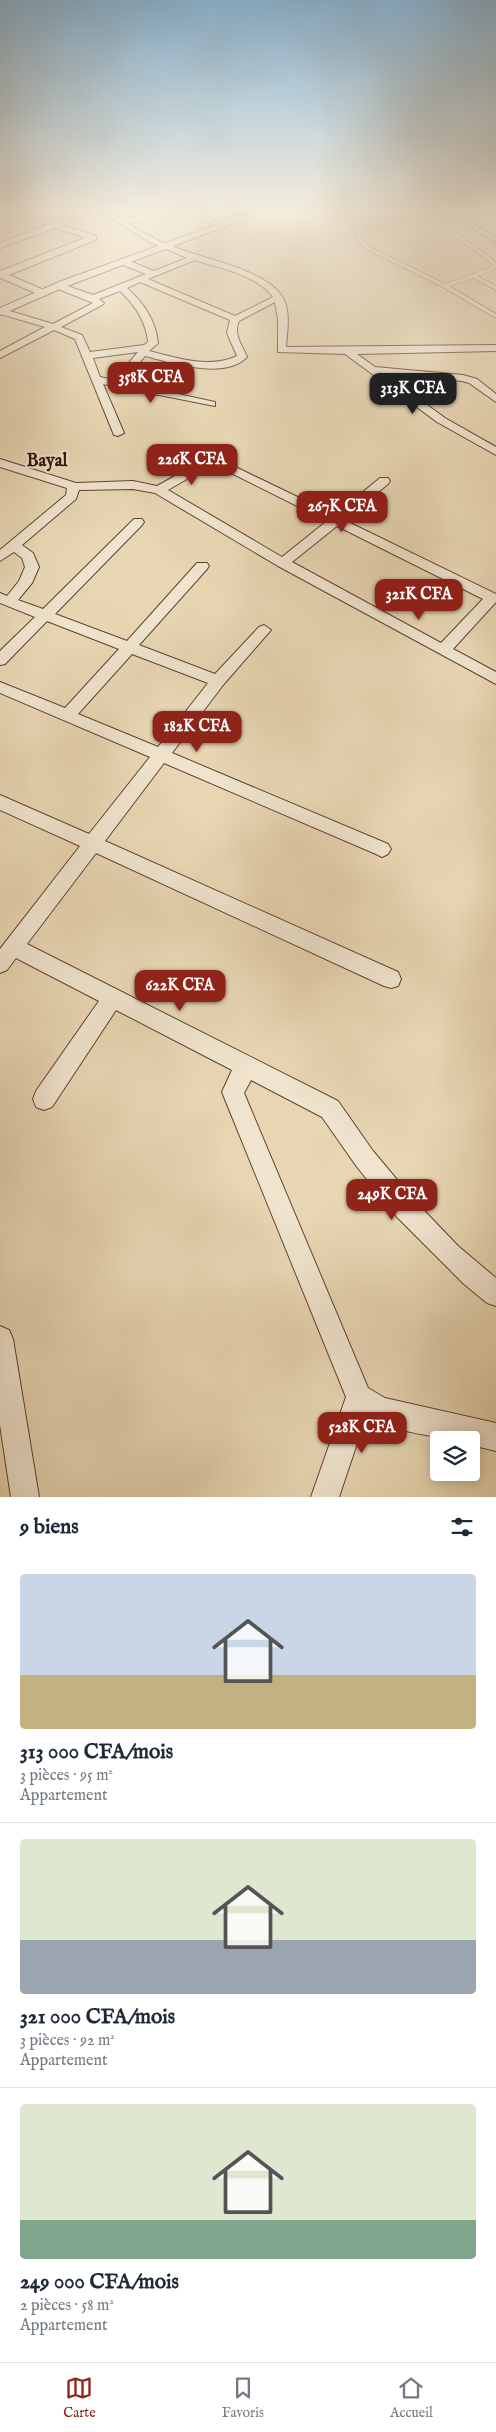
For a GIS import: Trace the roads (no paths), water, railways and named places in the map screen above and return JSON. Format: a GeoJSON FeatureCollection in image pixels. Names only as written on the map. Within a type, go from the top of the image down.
{"type":"FeatureCollection","features":[{"type":"Feature","properties":{"kind":"street"},"geometry":{"type":"LineString","coordinates":[[19,283],[42,292]]}},
{"type":"Feature","properties":{"kind":"street"},"geometry":{"type":"LineString","coordinates":[[1,311],[67,283]]}},
{"type":"Feature","properties":{"kind":"street"},"geometry":{"type":"LineString","coordinates":[[93,298],[132,283]]}},
{"type":"Feature","properties":{"kind":"street"},"geometry":{"type":"LineString","coordinates":[[147,283],[235,320]]}},
{"type":"Feature","properties":{"kind":"street"},"geometry":{"type":"LineString","coordinates":[[259,283],[273,291],[283,314],[281,350],[347,351],[496,348]]}},
{"type":"Feature","properties":{"kind":"street"},"geometry":{"type":"LineString","coordinates":[[0,355],[99,303],[93,298],[58,286]]}},
{"type":"Feature","properties":{"kind":"street"},"geometry":{"type":"LineString","coordinates":[[116,384],[153,343],[153,335],[136,301],[121,287]]}},
{"type":"Feature","properties":{"kind":"street"},"geometry":{"type":"LineString","coordinates":[[86,356],[145,351],[201,364],[233,363],[242,357],[230,329],[235,320],[277,298]]}},
{"type":"Feature","properties":{"kind":"street"},"geometry":{"type":"LineString","coordinates":[[1,311],[54,327],[79,337],[118,434]]}},
{"type":"Feature","properties":{"kind":"street"},"geometry":{"type":"LineString","coordinates":[[424,350],[440,376]]}},
{"type":"Feature","properties":{"kind":"street"},"geometry":{"type":"LineString","coordinates":[[347,351],[441,420],[496,452]]}},
{"type":"Feature","properties":{"kind":"street"},"geometry":{"type":"LineString","coordinates":[[373,370],[473,381],[496,399]]}},
{"type":"Feature","properties":{"kind":"street"},"geometry":{"type":"LineString","coordinates":[[95,379],[211,404]]}},
{"type":"Feature","properties":{"kind":"street"},"geometry":{"type":"LineString","coordinates":[[194,450],[335,521],[494,596],[443,650]]}},
{"type":"Feature","properties":{"kind":"street"},"geometry":{"type":"LineString","coordinates":[[159,490],[212,460]]}},
{"type":"Feature","properties":{"kind":"street"},"geometry":{"type":"LineString","coordinates":[[2,466],[70,484],[74,487],[133,485],[159,490],[283,563],[496,679]]}},
{"type":"Feature","properties":{"kind":"street"},"geometry":{"type":"LineString","coordinates":[[283,563],[384,481]]}},
{"type":"Feature","properties":{"kind":"street"},"geometry":{"type":"LineString","coordinates":[[0,557],[72,496],[74,487]]}},
{"type":"Feature","properties":{"kind":"street"},"geometry":{"type":"LineString","coordinates":[[0,660],[138,522]]}},
{"type":"Feature","properties":{"kind":"street"},"geometry":{"type":"LineString","coordinates":[[14,546],[28,556],[32,567],[25,583],[5,599],[218,681]]}},
{"type":"Feature","properties":{"kind":"street"},"geometry":{"type":"LineString","coordinates":[[68,715],[202,566]]}},
{"type":"Feature","properties":{"kind":"street"},"geometry":{"type":"LineString","coordinates":[[0,964],[90,844],[218,681],[264,630]]}},
{"type":"Feature","properties":{"kind":"street"},"geometry":{"type":"LineString","coordinates":[[0,687],[382,849]]}},
{"type":"Feature","properties":{"kind":"street"},"geometry":{"type":"LineString","coordinates":[[0,802],[391,979]]}},
{"type":"Feature","properties":{"kind":"street"},"geometry":{"type":"LineString","coordinates":[[13,947],[330,1109],[350,1141],[392,1192],[454,1257],[496,1294]]}},
{"type":"Feature","properties":{"kind":"street"},"geometry":{"type":"LineString","coordinates":[[44,1099],[113,998]]}},
{"type":"Feature","properties":{"kind":"street"},"geometry":{"type":"LineString","coordinates":[[246,1066],[233,1092],[359,1397],[380,1410],[496,1437]]}},
{"type":"Feature","properties":{"kind":"street"},"geometry":{"type":"LineString","coordinates":[[0,1339],[25,1497]]}},
{"type":"Feature","properties":{"kind":"street"},"geometry":{"type":"LineString","coordinates":[[325,1497],[359,1397]]}},
{"type":"Feature","properties":{"kind":"lane"},"geometry":{"type":"LineString","coordinates":[[439,283],[496,316]]}},
{"type":"Feature","properties":{"kind":"lane"},"geometry":{"type":"LineString","coordinates":[[445,286],[454,283]]}},
{"type":"Feature","properties":{"kind":"district","name":"Bayal"},"geometry":{"type":"Point","coordinates":[47,461]}}]}
